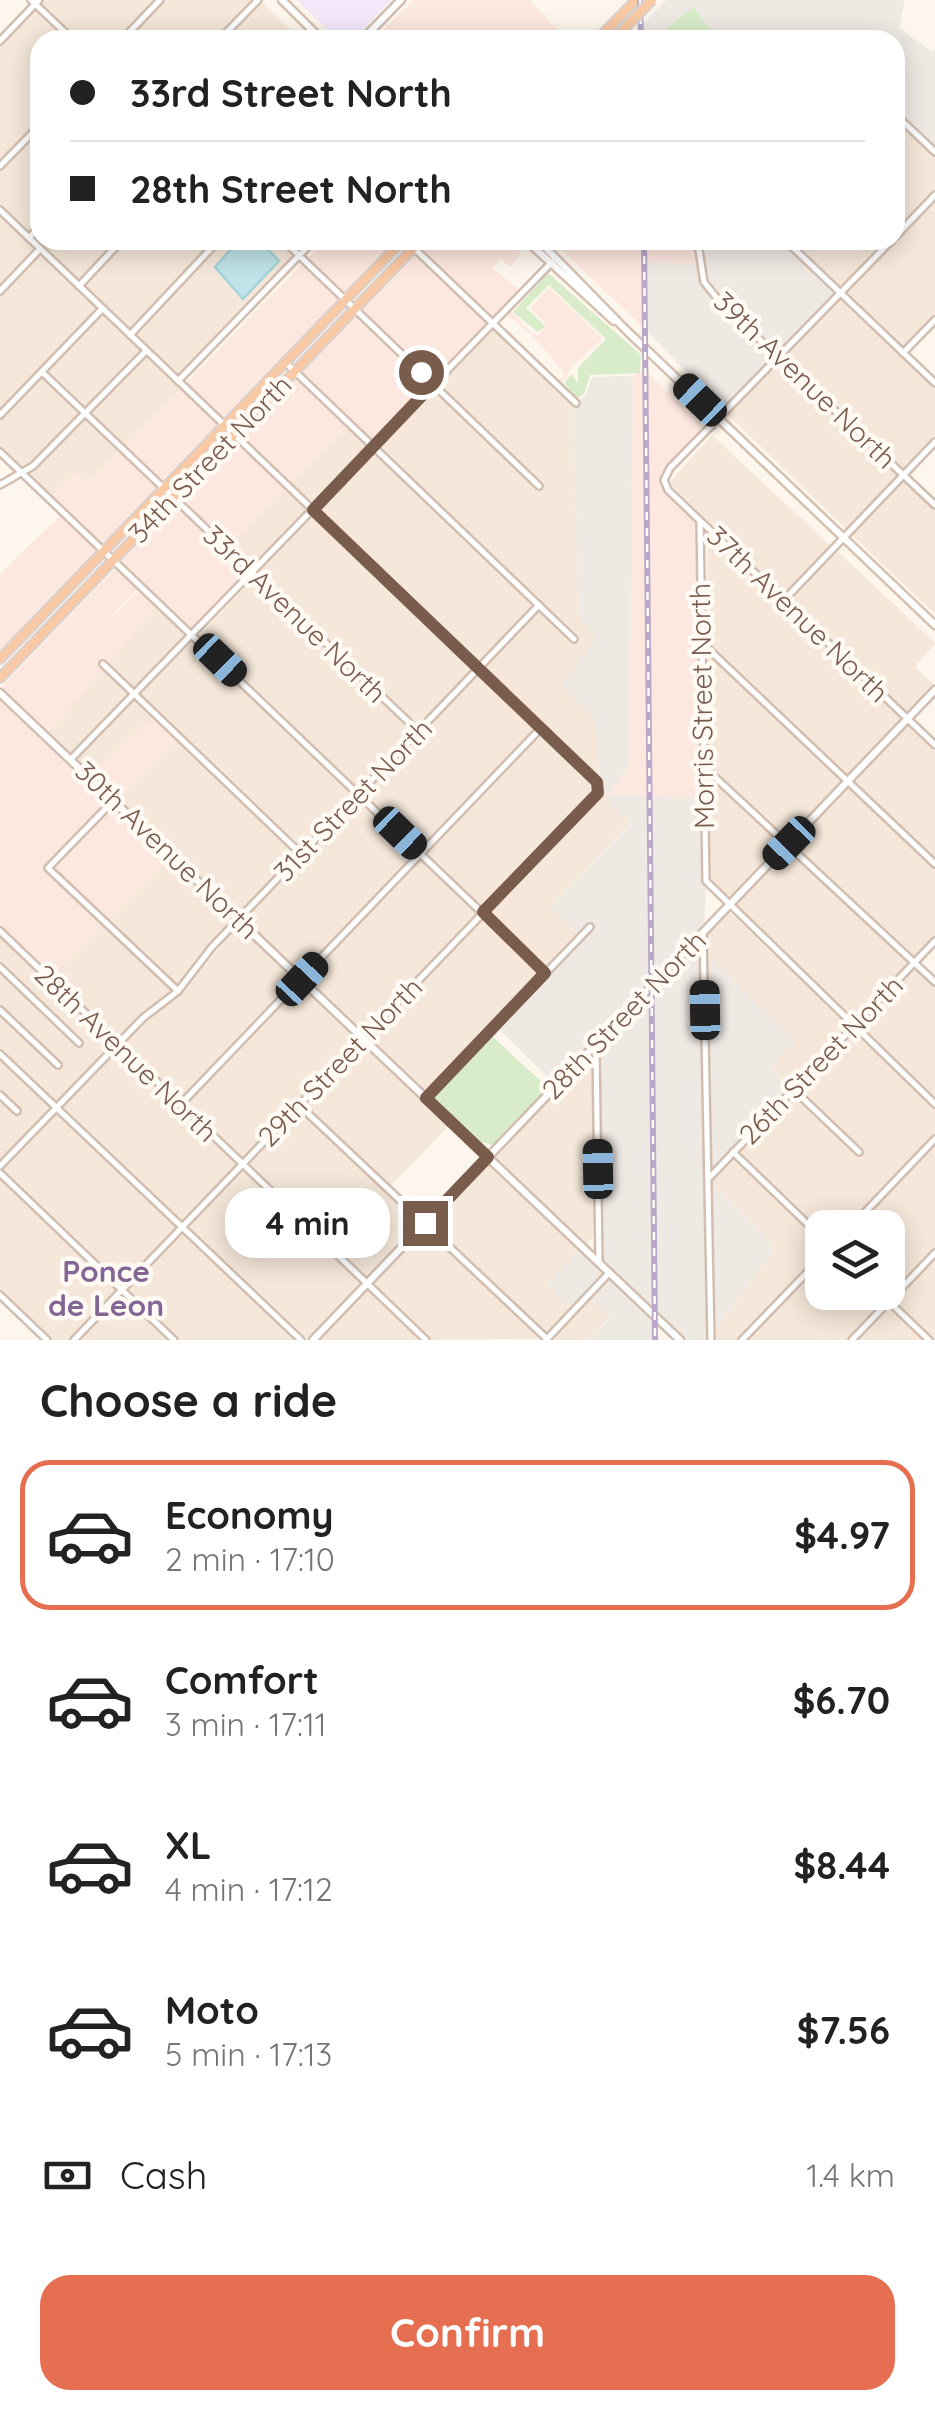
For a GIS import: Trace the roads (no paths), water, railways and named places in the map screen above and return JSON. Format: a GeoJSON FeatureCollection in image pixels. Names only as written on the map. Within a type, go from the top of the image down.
{"type":"FeatureCollection","features":[{"type":"Feature","properties":{"kind":"highway"},"geometry":{"type":"LineString","coordinates":[[607,30],[636,0]]}},
{"type":"Feature","properties":{"kind":"highway"},"geometry":{"type":"LineString","coordinates":[[622,30],[652,0]]}},
{"type":"Feature","properties":{"kind":"highway","name":"34th Street North"},"geometry":{"type":"LineString","coordinates":[[0,659],[394,250]]}},
{"type":"Feature","properties":{"kind":"highway"},"geometry":{"type":"LineString","coordinates":[[390,272],[400,250]]}},
{"type":"Feature","properties":{"kind":"highway","name":"34th Street North"},"geometry":{"type":"LineString","coordinates":[[0,678],[411,250]]}},
{"type":"Feature","properties":{"kind":"street"},"geometry":{"type":"LineString","coordinates":[[132,30],[160,0]]}},
{"type":"Feature","properties":{"kind":"street"},"geometry":{"type":"LineString","coordinates":[[229,30],[258,0]]}},
{"type":"Feature","properties":{"kind":"street"},"geometry":{"type":"LineString","coordinates":[[282,0],[311,30]]}},
{"type":"Feature","properties":{"kind":"street"},"geometry":{"type":"LineString","coordinates":[[372,30],[401,0]]}},
{"type":"Feature","properties":{"kind":"street"},"geometry":{"type":"LineString","coordinates":[[0,41],[35,1],[63,30]]}},
{"type":"Feature","properties":{"kind":"street"},"geometry":{"type":"LineString","coordinates":[[905,124],[935,152]]}},
{"type":"Feature","properties":{"kind":"street"},"geometry":{"type":"LineString","coordinates":[[0,166],[30,135]]}},
{"type":"Feature","properties":{"kind":"street"},"geometry":{"type":"LineString","coordinates":[[905,226],[935,195]]}},
{"type":"Feature","properties":{"kind":"street"},"geometry":{"type":"LineString","coordinates":[[0,210],[29,238]]}},
{"type":"Feature","properties":{"kind":"street"},"geometry":{"type":"LineString","coordinates":[[0,291],[39,250]]}},
{"type":"Feature","properties":{"kind":"street"},"geometry":{"type":"LineString","coordinates":[[41,250],[541,728],[180,1105]]}},
{"type":"Feature","properties":{"kind":"street"},"geometry":{"type":"LineString","coordinates":[[78,286],[112,250]]}},
{"type":"Feature","properties":{"kind":"street"},"geometry":{"type":"LineString","coordinates":[[130,336],[209,250]]}},
{"type":"Feature","properties":{"kind":"street"},"geometry":{"type":"LineString","coordinates":[[294,250],[539,486]]}},
{"type":"Feature","properties":{"kind":"street"},"geometry":{"type":"LineString","coordinates":[[178,381],[304,250]]}},
{"type":"Feature","properties":{"kind":"street"},"geometry":{"type":"LineString","coordinates":[[423,250],[492,324],[576,403]]}},
{"type":"Feature","properties":{"kind":"street"},"geometry":{"type":"LineString","coordinates":[[540,250],[935,625]]}},
{"type":"Feature","properties":{"kind":"street"},"geometry":{"type":"LineString","coordinates":[[546,250],[553,260]]}},
{"type":"Feature","properties":{"kind":"street","name":"39th Avenue North"},"geometry":{"type":"LineString","coordinates":[[699,250],[704,282],[935,505]]}},
{"type":"Feature","properties":{"kind":"street"},"geometry":{"type":"LineString","coordinates":[[796,250],[935,383]]}},
{"type":"Feature","properties":{"kind":"street"},"geometry":{"type":"LineString","coordinates":[[719,418],[882,250]]}},
{"type":"Feature","properties":{"kind":"street"},"geometry":{"type":"LineString","coordinates":[[72,759],[553,260]]}},
{"type":"Feature","properties":{"kind":"street"},"geometry":{"type":"LineString","coordinates":[[0,415],[102,309]]}},
{"type":"Feature","properties":{"kind":"street"},"geometry":{"type":"LineString","coordinates":[[903,352],[935,320]]}},
{"type":"Feature","properties":{"kind":"street"},"geometry":{"type":"LineString","coordinates":[[0,486],[33,466],[146,352]]}},
{"type":"Feature","properties":{"kind":"street"},"geometry":{"type":"LineString","coordinates":[[285,362],[574,640]]}},
{"type":"Feature","properties":{"kind":"street","name":"33rd Avenue North"},"geometry":{"type":"LineString","coordinates":[[42,372],[418,732]]}},
{"type":"Feature","properties":{"kind":"street","name":"37th Avenue North"},"geometry":{"type":"LineString","coordinates":[[719,418],[670,468],[664,480],[668,490],[935,745]]}},
{"type":"Feature","properties":{"kind":"street"},"geometry":{"type":"LineString","coordinates":[[785,599],[935,442]]}},
{"type":"Feature","properties":{"kind":"street"},"geometry":{"type":"LineString","coordinates":[[0,452],[545,973]]}},
{"type":"Feature","properties":{"kind":"street","name":"Morris Street North"},"geometry":{"type":"LineString","coordinates":[[700,521],[704,871],[711,890],[728,906]]}},
{"type":"Feature","properties":{"kind":"street","name":"31st Street North"},"geometry":{"type":"LineString","coordinates":[[0,1169],[117,1044],[178,991],[239,919],[539,605]]}},
{"type":"Feature","properties":{"kind":"street"},"geometry":{"type":"LineString","coordinates":[[46,611],[56,620]]}},
{"type":"Feature","properties":{"kind":"street"},"geometry":{"type":"LineString","coordinates":[[702,643],[935,864]]}},
{"type":"Feature","properties":{"kind":"street"},"geometry":{"type":"LineString","coordinates":[[103,664],[301,854]]}},
{"type":"Feature","properties":{"kind":"street","name":"28th Street North"},"geometry":{"type":"LineString","coordinates":[[313,1340],[935,690]]}},
{"type":"Feature","properties":{"kind":"street","name":"30th Avenue North"},"geometry":{"type":"LineString","coordinates":[[0,694],[680,1340]]}},
{"type":"Feature","properties":{"kind":"street","name":"29th Street North"},"geometry":{"type":"LineString","coordinates":[[74,1340],[598,793],[597,782],[541,728]]}},
{"type":"Feature","properties":{"kind":"street"},"geometry":{"type":"LineString","coordinates":[[702,764],[935,982]]}},
{"type":"Feature","properties":{"kind":"street"},"geometry":{"type":"LineString","coordinates":[[114,800],[48,868],[178,991]]}},
{"type":"Feature","properties":{"kind":"street"},"geometry":{"type":"LineString","coordinates":[[728,906],[935,1104]]}},
{"type":"Feature","properties":{"kind":"street"},"geometry":{"type":"LineString","coordinates":[[426,1098],[590,926]]}},
{"type":"Feature","properties":{"kind":"street","name":"28th Avenue North"},"geometry":{"type":"LineString","coordinates":[[0,932],[426,1340]]}},
{"type":"Feature","properties":{"kind":"street"},"geometry":{"type":"LineString","coordinates":[[703,932],[711,1340]]}},
{"type":"Feature","properties":{"kind":"street","name":"26th Street North"},"geometry":{"type":"LineString","coordinates":[[708,1179],[935,941]]}},
{"type":"Feature","properties":{"kind":"street"},"geometry":{"type":"LineString","coordinates":[[0,967],[78,1043]]}},
{"type":"Feature","properties":{"kind":"street"},"geometry":{"type":"LineString","coordinates":[[0,1010],[58,1065]]}},
{"type":"Feature","properties":{"kind":"street"},"geometry":{"type":"LineString","coordinates":[[596,1044],[600,1264]]}},
{"type":"Feature","properties":{"kind":"street"},"geometry":{"type":"LineString","coordinates":[[0,1054],[301,1340]]}},
{"type":"Feature","properties":{"kind":"street"},"geometry":{"type":"LineString","coordinates":[[793,1089],[859,1152]]}},
{"type":"Feature","properties":{"kind":"street"},"geometry":{"type":"LineString","coordinates":[[0,1095],[17,1111]]}},
{"type":"Feature","properties":{"kind":"street"},"geometry":{"type":"LineString","coordinates":[[299,1105],[546,1340],[609,1273]]}},
{"type":"Feature","properties":{"kind":"street"},"geometry":{"type":"LineString","coordinates":[[867,1210],[935,1139]]}},
{"type":"Feature","properties":{"kind":"street"},"geometry":{"type":"LineString","coordinates":[[733,1152],[805,1222]]}},
{"type":"Feature","properties":{"kind":"street"},"geometry":{"type":"LineString","coordinates":[[0,1169],[174,1340]]}},
{"type":"Feature","properties":{"kind":"street"},"geometry":{"type":"LineString","coordinates":[[905,1285],[935,1253]]}},
{"type":"Feature","properties":{"kind":"street"},"geometry":{"type":"LineString","coordinates":[[742,1340],[805,1274]]}},
{"type":"Feature","properties":{"kind":"street"},"geometry":{"type":"LineString","coordinates":[[0,1296],[47,1340]]}},
{"type":"Feature","properties":{"kind":"street"},"geometry":{"type":"LineString","coordinates":[[852,1340],[881,1310]]}},
{"type":"Feature","properties":{"kind":"street"},"geometry":{"type":"LineString","coordinates":[[897,1310],[929,1340]]}},
{"type":"Feature","properties":{"kind":"water"},"geometry":{"type":"Polygon","coordinates":[[[230,250],[269,250],[279,261],[243,299],[215,267],[230,250]]]}},
{"type":"Feature","properties":{"kind":"railway"},"geometry":{"type":"LineString","coordinates":[[640,0],[641,30]]}},
{"type":"Feature","properties":{"kind":"railway"},"geometry":{"type":"LineString","coordinates":[[644,250],[655,1340]]}},
{"type":"Feature","properties":{"kind":"district","name":"Ponce de Leon"},"geometry":{"type":"Point","coordinates":[106,1289]}}]}
